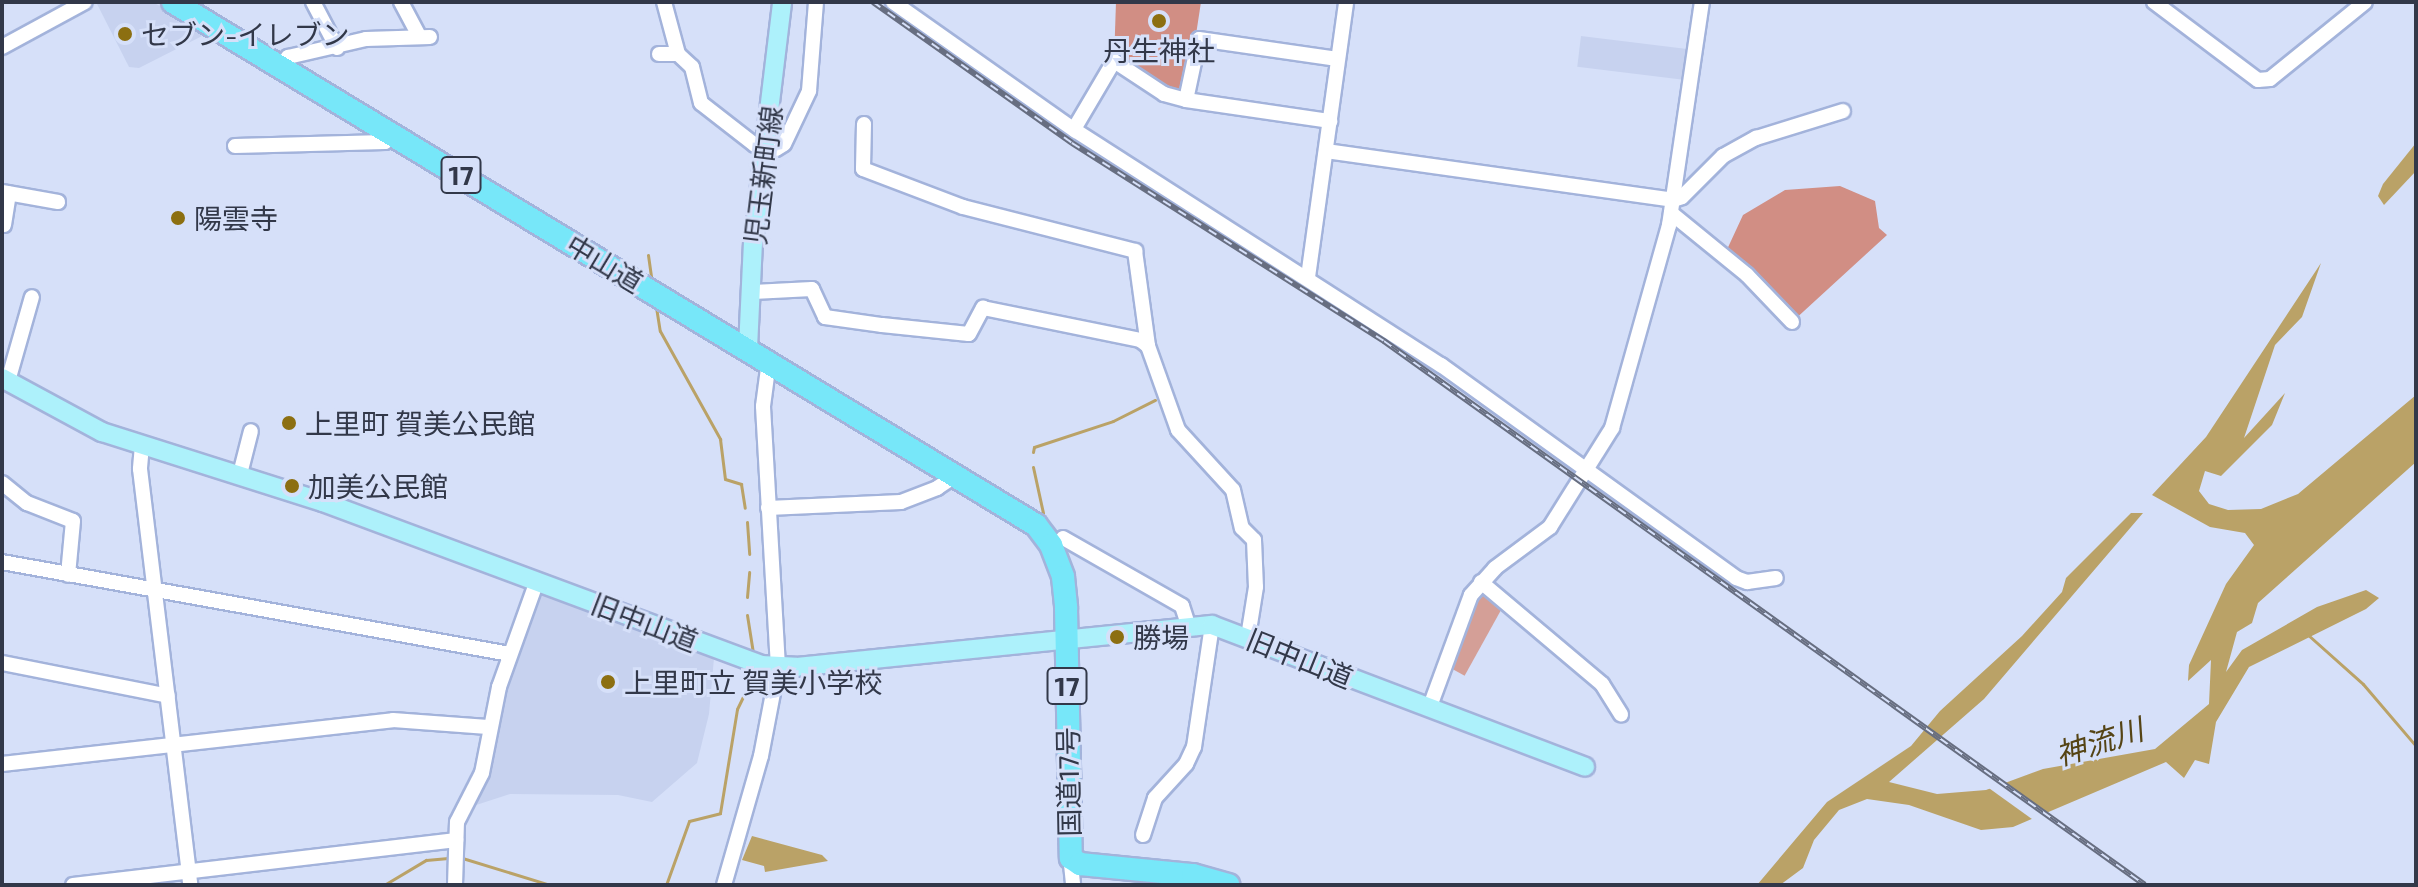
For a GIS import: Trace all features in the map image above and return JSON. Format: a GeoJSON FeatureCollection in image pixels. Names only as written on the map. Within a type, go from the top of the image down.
{"type":"FeatureCollection","features":[{"type":"Feature","properties":{"kind":"highway","name":"中山道"},"geometry":{"type":"LineString","coordinates":[[173,2],[1036,525]]}},
{"type":"Feature","properties":{"kind":"highway","name":"国道17号"},"geometry":{"type":"LineString","coordinates":[[1036,525],[1051,545],[1063,577],[1067,637],[1070,855]]}},
{"type":"Feature","properties":{"kind":"highway"},"geometry":{"type":"LineString","coordinates":[[1070,855],[1080,864],[1193,875],[1229,885]]}},
{"type":"Feature","properties":{"kind":"main road","name":"児玉新町線"},"geometry":{"type":"LineString","coordinates":[[748,348],[753,252],[782,2]]}},
{"type":"Feature","properties":{"kind":"main road","name":"旧中山道"},"geometry":{"type":"LineString","coordinates":[[5,379],[90,427],[240,474],[537,581],[741,659],[778,667],[1212,625],[1585,767]]}},
{"type":"Feature","properties":{"kind":"street"},"geometry":{"type":"LineString","coordinates":[[2,47],[85,2]]}},
{"type":"Feature","properties":{"kind":"street"},"geometry":{"type":"LineString","coordinates":[[313,2],[337,48]]}},
{"type":"Feature","properties":{"kind":"street"},"geometry":{"type":"LineString","coordinates":[[282,67],[288,57],[366,39],[424,36],[401,2]]}},
{"type":"Feature","properties":{"kind":"street"},"geometry":{"type":"LineString","coordinates":[[664,2],[678,54],[692,67],[701,103],[755,145],[766,147],[784,144],[809,91],[816,2]]}},
{"type":"Feature","properties":{"kind":"street"},"geometry":{"type":"LineString","coordinates":[[893,2],[1074,129],[1308,277],[1740,581],[1776,578]]}},
{"type":"Feature","properties":{"kind":"street"},"geometry":{"type":"LineString","coordinates":[[1308,277],[1346,2]]}},
{"type":"Feature","properties":{"kind":"street"},"geometry":{"type":"LineString","coordinates":[[1429,709],[1459,620],[1481,582],[1550,527],[1588,473],[1628,384],[1672,206],[1702,2]]}},
{"type":"Feature","properties":{"kind":"street"},"geometry":{"type":"LineString","coordinates":[[2154,2],[2258,80],[2270,79],[2365,2]]}},
{"type":"Feature","properties":{"kind":"street"},"geometry":{"type":"LineString","coordinates":[[1186,100],[1199,39],[1338,59]]}},
{"type":"Feature","properties":{"kind":"street"},"geometry":{"type":"LineString","coordinates":[[659,54],[678,54]]}},
{"type":"Feature","properties":{"kind":"street"},"geometry":{"type":"LineString","coordinates":[[1074,129],[1114,61],[1164,94],[1330,121]]}},
{"type":"Feature","properties":{"kind":"street"},"geometry":{"type":"LineString","coordinates":[[1672,206],[1723,156],[1756,138],[1843,111]]}},
{"type":"Feature","properties":{"kind":"street"},"geometry":{"type":"LineString","coordinates":[[864,124],[863,169],[963,207],[1135,251],[1148,346],[1178,430],[1233,490],[1242,528],[1254,540],[1256,587],[1248,637]]}},
{"type":"Feature","properties":{"kind":"street"},"geometry":{"type":"LineString","coordinates":[[235,146],[385,142],[392,132]]}},
{"type":"Feature","properties":{"kind":"street"},"geometry":{"type":"LineString","coordinates":[[1326,151],[1672,206],[1747,275],[1792,322]]}},
{"type":"Feature","properties":{"kind":"street"},"geometry":{"type":"LineString","coordinates":[[4,225],[5,193],[58,202]]}},
{"type":"Feature","properties":{"kind":"street"},"geometry":{"type":"LineString","coordinates":[[753,292],[812,289],[828,318],[966,334],[974,330],[978,311],[985,309],[1140,340],[1148,346]]}},
{"type":"Feature","properties":{"kind":"street"},"geometry":{"type":"LineString","coordinates":[[5,379],[32,297]]}},
{"type":"Feature","properties":{"kind":"street"},"geometry":{"type":"LineString","coordinates":[[724,885],[761,756],[778,667],[762,382],[769,361]]}},
{"type":"Feature","properties":{"kind":"street"},"geometry":{"type":"LineString","coordinates":[[240,474],[251,431]]}},
{"type":"Feature","properties":{"kind":"street"},"geometry":{"type":"LineString","coordinates":[[142,445],[155,592],[189,879]]}},
{"type":"Feature","properties":{"kind":"street"},"geometry":{"type":"LineString","coordinates":[[768,508],[901,502],[937,488],[956,475]]}},
{"type":"Feature","properties":{"kind":"street"},"geometry":{"type":"LineString","coordinates":[[2,483],[27,503],[73,521],[68,575]]}},
{"type":"Feature","properties":{"kind":"street"},"geometry":{"type":"LineString","coordinates":[[1063,538],[1182,606],[1189,627]]}},
{"type":"Feature","properties":{"kind":"street"},"geometry":{"type":"LineString","coordinates":[[2,562],[510,654]]}},
{"type":"Feature","properties":{"kind":"street"},"geometry":{"type":"LineString","coordinates":[[455,885],[460,814],[482,773],[488,727],[537,581]]}},
{"type":"Feature","properties":{"kind":"street"},"geometry":{"type":"LineString","coordinates":[[1481,582],[1602,684],[1621,714]]}},
{"type":"Feature","properties":{"kind":"street"},"geometry":{"type":"LineString","coordinates":[[1143,835],[1155,798],[1186,764],[1194,747],[1212,625]]}},
{"type":"Feature","properties":{"kind":"street"},"geometry":{"type":"LineString","coordinates":[[2,663],[168,696]]}},
{"type":"Feature","properties":{"kind":"street"},"geometry":{"type":"LineString","coordinates":[[2,764],[393,720],[488,727]]}},
{"type":"Feature","properties":{"kind":"street"},"geometry":{"type":"LineString","coordinates":[[73,885],[189,879],[455,851]]}},
{"type":"Feature","properties":{"kind":"street"},"geometry":{"type":"LineString","coordinates":[[1070,855],[1073,885]]}},
{"type":"Feature","properties":{"kind":"shaded area"},"geometry":{"type":"Polygon","coordinates":[[[96,2],[153,2],[206,34],[139,68],[129,67],[96,2]]]}},
{"type":"Feature","properties":{"kind":"shaded area"},"geometry":{"type":"Polygon","coordinates":[[[1116,2],[1201,2],[1186,100],[1114,61],[1116,2]]]}},
{"type":"Feature","properties":{"kind":"shaded area"},"geometry":{"type":"Polygon","coordinates":[[[1581,36],[1691,50],[1687,80],[1577,67],[1581,36]]]}},
{"type":"Feature","properties":{"kind":"shaded area"},"geometry":{"type":"Polygon","coordinates":[[[2416,143],[2416,171],[2384,205],[2378,196],[2383,184],[2416,143]]]}},
{"type":"Feature","properties":{"kind":"shaded area"},"geometry":{"type":"Polygon","coordinates":[[[1840,186],[1875,201],[1879,228],[1887,235],[1792,322],[1724,256],[1743,215],[1785,190],[1840,186]]]}},
{"type":"Feature","properties":{"kind":"shaded area"},"geometry":{"type":"Polygon","coordinates":[[[2321,263],[2302,317],[2275,345],[2244,438],[2285,393],[2272,425],[2221,476],[2205,471],[2199,491],[2209,504],[2228,510],[2261,509],[2298,494],[2416,395],[2416,462],[2258,603],[2252,623],[2237,632],[2226,672],[2242,650],[2317,607],[2366,590],[2379,598],[2366,609],[2249,667],[2216,722],[2209,764],[2195,760],[2184,778],[2166,762],[2013,827],[1981,830],[1909,805],[1867,799],[1839,810],[1814,840],[1803,868],[1780,885],[1757,885],[1827,802],[1911,746],[1940,711],[2022,636],[2062,592],[2066,578],[2131,513],[2143,513],[1984,699],[1889,782],[1937,794],[1986,790],[2043,769],[2155,749],[2209,704],[2211,660],[2188,681],[2189,665],[2226,584],[2254,545],[2245,533],[2210,527],[2152,495],[2206,437],[2321,263]]]}},
{"type":"Feature","properties":{"kind":"shaded area"},"geometry":{"type":"Polygon","coordinates":[[[1479,590],[1504,604],[1465,676],[1439,662],[1479,590]]]}},
{"type":"Feature","properties":{"kind":"shaded area","name":"上里町立 賀美小学校"},"geometry":{"type":"Polygon","coordinates":[[[537,591],[714,658],[709,714],[697,763],[652,802],[618,795],[510,794],[470,807],[537,591]]]}},
{"type":"Feature","properties":{"kind":"shaded area"},"geometry":{"type":"Polygon","coordinates":[[[752,836],[822,855],[828,861],[765,872],[764,866],[742,860],[752,836]]]}},
{"type":"Feature","properties":{"kind":"pier"},"geometry":{"type":"Polygon","coordinates":[[[2002,780],[2051,816],[2036,822],[1986,786],[2002,780]]]}},
{"type":"Feature","properties":{"kind":"waterway"},"geometry":{"type":"LineString","coordinates":[[648,255],[651,277]]}},
{"type":"Feature","properties":{"kind":"waterway"},"geometry":{"type":"LineString","coordinates":[[656,307],[660,331],[720,439],[725,479],[741,484],[745,508]]}},
{"type":"Feature","properties":{"kind":"waterway"},"geometry":{"type":"LineString","coordinates":[[1033,452],[1034,447],[1113,421],[1155,400]]}},
{"type":"Feature","properties":{"kind":"waterway"},"geometry":{"type":"LineString","coordinates":[[1033,467],[1043,513]]}},
{"type":"Feature","properties":{"kind":"waterway"},"geometry":{"type":"LineString","coordinates":[[747,522],[749,554]]}},
{"type":"Feature","properties":{"kind":"waterway"},"geometry":{"type":"LineString","coordinates":[[747,597],[749,572]]}},
{"type":"Feature","properties":{"kind":"waterway"},"geometry":{"type":"LineString","coordinates":[[747,615],[753,654]]}},
{"type":"Feature","properties":{"kind":"waterway"},"geometry":{"type":"LineString","coordinates":[[2307,634],[2363,684],[2416,746]]}},
{"type":"Feature","properties":{"kind":"waterway"},"geometry":{"type":"LineString","coordinates":[[666,885],[689,821],[720,813],[737,709],[754,674]]}},
{"type":"Feature","properties":{"kind":"waterway"},"geometry":{"type":"LineString","coordinates":[[459,857],[550,885]]}},
{"type":"Feature","properties":{"kind":"waterway"},"geometry":{"type":"LineString","coordinates":[[384,885],[426,860],[451,858]]}},
{"type":"Feature","properties":{"kind":"railway"},"geometry":{"type":"LineString","coordinates":[[873,2],[1072,143],[1384,341],[2145,885]]}},
{"type":"Feature","properties":{"kind":"place","name":"丹生神社"},"geometry":{"type":"Point","coordinates":[1159,21]}},
{"type":"Feature","properties":{"kind":"place","name":"セブン-イレブン"},"geometry":{"type":"Point","coordinates":[125,34]}},
{"type":"Feature","properties":{"kind":"place","name":"陽雲寺"},"geometry":{"type":"Point","coordinates":[178,218]}},
{"type":"Feature","properties":{"kind":"place","name":"上里町 賀美公民館"},"geometry":{"type":"Point","coordinates":[289,423]}},
{"type":"Feature","properties":{"kind":"place","name":"加美公民館"},"geometry":{"type":"Point","coordinates":[292,486]}},
{"type":"Feature","properties":{"kind":"place","name":"勝場"},"geometry":{"type":"Point","coordinates":[1117,637]}},
{"type":"Feature","properties":{"kind":"place","name":"上里町立 賀美小学校"},"geometry":{"type":"Point","coordinates":[608,682]}},
{"type":"Feature","properties":{"kind":"water label","name":"神流川"},"geometry":{"type":"Point","coordinates":[2099,741]}}]}
